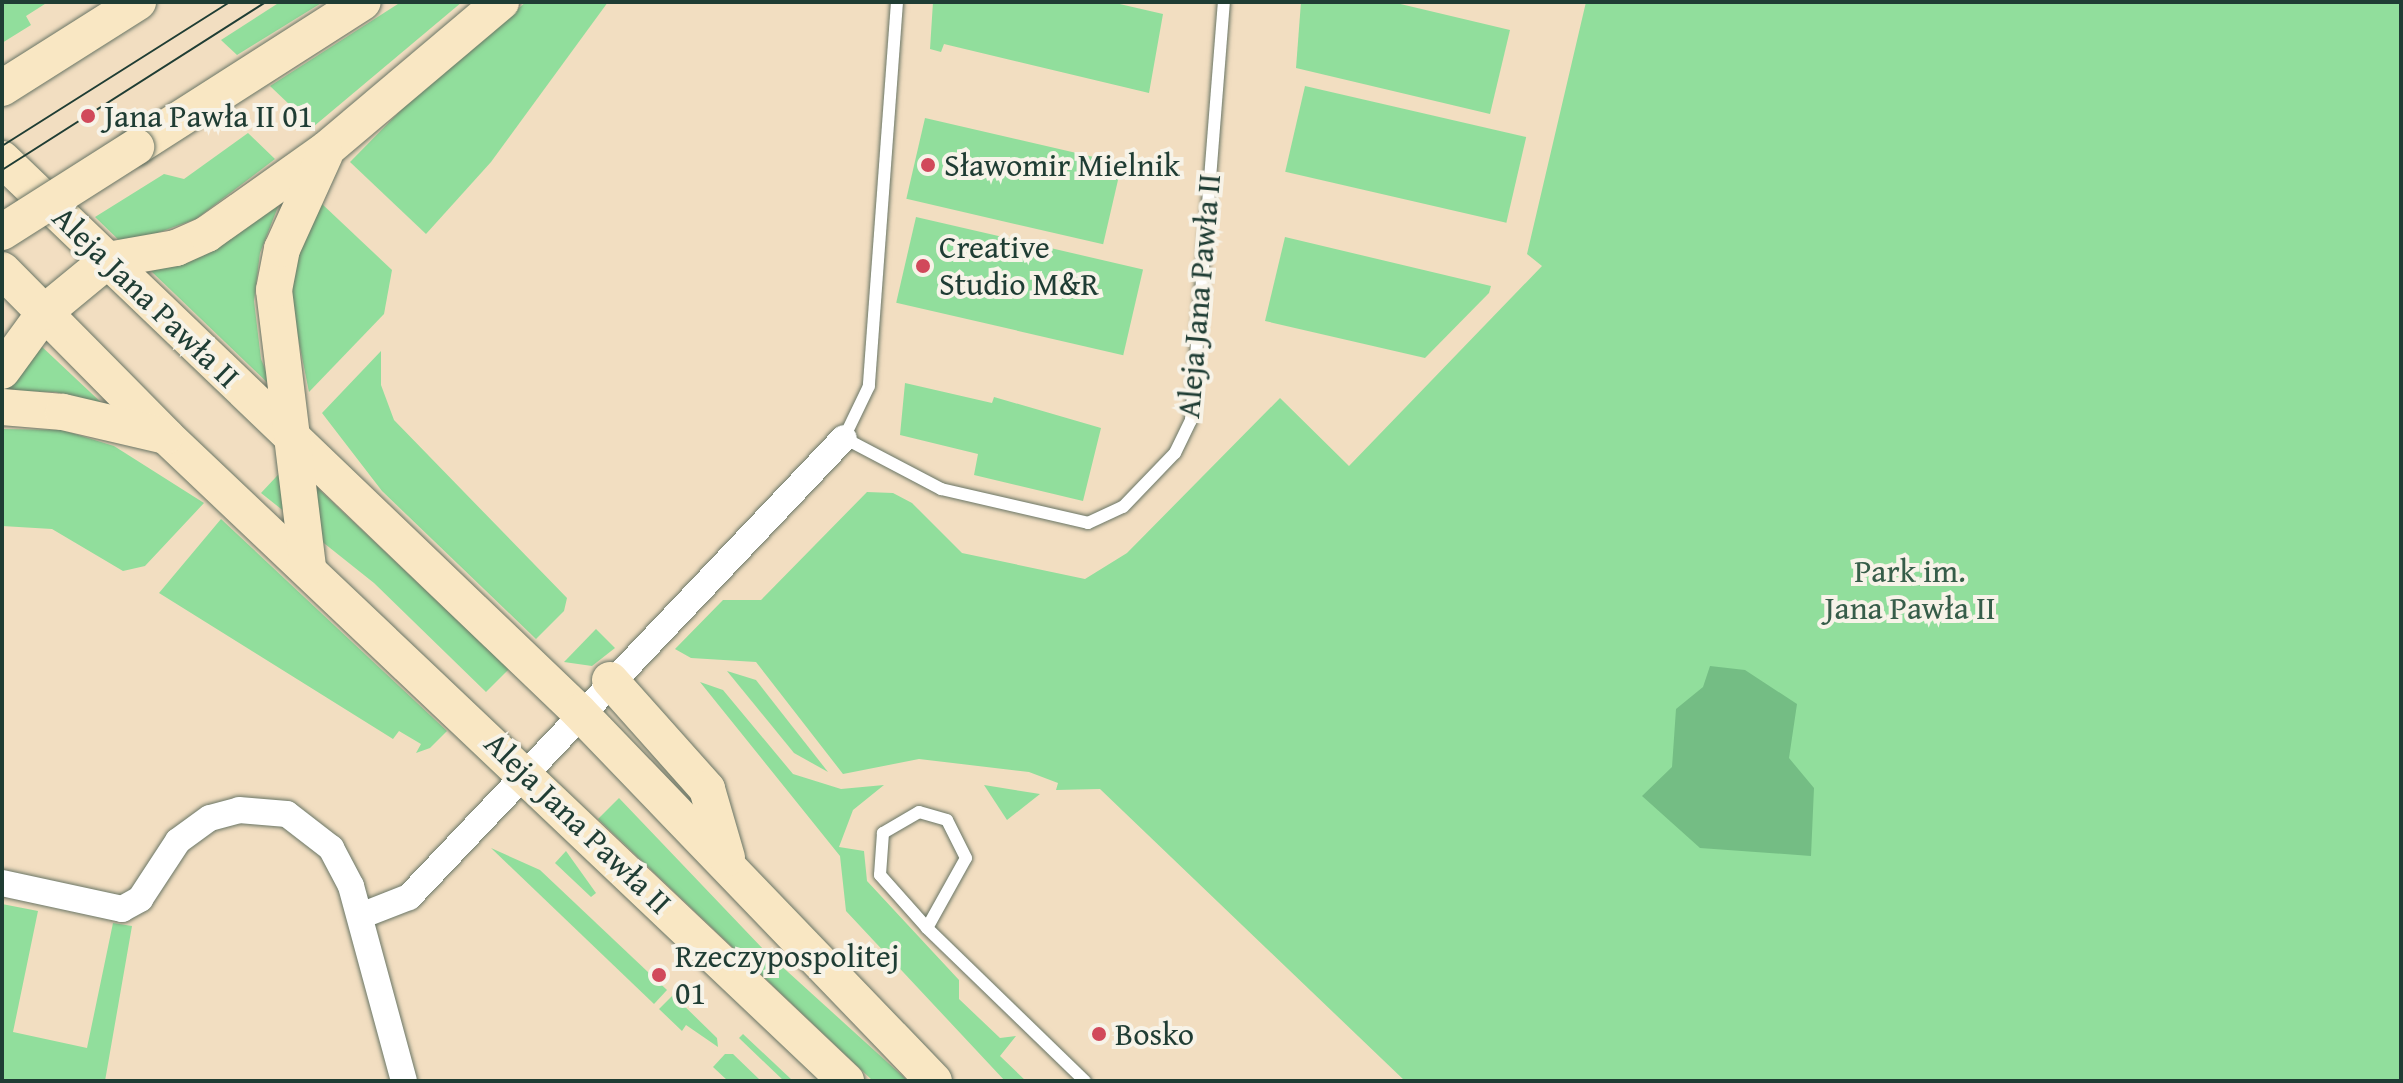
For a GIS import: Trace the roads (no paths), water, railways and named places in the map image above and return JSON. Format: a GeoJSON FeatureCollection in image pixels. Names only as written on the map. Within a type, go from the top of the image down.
{"type":"FeatureCollection","features":[{"type":"Feature","properties":{"kind":"main road"},"geometry":{"type":"LineString","coordinates":[[2,88],[138,2]]}},
{"type":"Feature","properties":{"kind":"main road"},"geometry":{"type":"LineString","coordinates":[[2,232],[363,2]]}},
{"type":"Feature","properties":{"kind":"main road"},"geometry":{"type":"LineString","coordinates":[[2,371],[45,312],[108,260],[176,248],[207,234],[327,149],[501,2]]}},
{"type":"Feature","properties":{"kind":"main road"},"geometry":{"type":"LineString","coordinates":[[308,567],[274,290],[282,249],[327,149]]}},
{"type":"Feature","properties":{"kind":"main road","name":"Aleja Jana Pawła II"},"geometry":{"type":"LineString","coordinates":[[2,159],[579,712],[934,1081]]}},
{"type":"Feature","properties":{"kind":"main road","name":"Aleja Jana Pawła II"},"geometry":{"type":"LineString","coordinates":[[2,270],[167,437],[526,772],[846,1081]]}},
{"type":"Feature","properties":{"kind":"main road"},"geometry":{"type":"LineString","coordinates":[[2,407],[63,412],[167,437]]}},
{"type":"Feature","properties":{"kind":"main road"},"geometry":{"type":"LineString","coordinates":[[610,680],[707,789],[728,864]]}},
{"type":"Feature","properties":{"kind":"street"},"geometry":{"type":"LineString","coordinates":[[363,915],[409,897],[579,712],[844,438]]}},
{"type":"Feature","properties":{"kind":"street"},"geometry":{"type":"LineString","coordinates":[[2,883],[122,909],[140,899],[194,828],[222,813],[271,811],[305,824],[331,848],[363,915],[404,1081]]}},
{"type":"Feature","properties":{"kind":"lane"},"geometry":{"type":"LineString","coordinates":[[844,438],[869,386],[897,2]]}},
{"type":"Feature","properties":{"kind":"lane","name":"Aleja Jana Pawła II"},"geometry":{"type":"LineString","coordinates":[[844,438],[941,489],[1088,523],[1123,507],[1175,453],[1194,398],[1224,2]]}},
{"type":"Feature","properties":{"kind":"lane"},"geometry":{"type":"LineString","coordinates":[[927,928],[966,858],[947,820],[919,812],[883,833],[877,861],[888,887],[927,928],[1085,1081]]}},
{"type":"Feature","properties":{"kind":"tram line"},"geometry":{"type":"LineString","coordinates":[[2,146],[230,2]]}},
{"type":"Feature","properties":{"kind":"tram line"},"geometry":{"type":"LineString","coordinates":[[2,170],[266,2]]}},
{"type":"Feature","properties":{"kind":"place","name":"Jana Pawła II 01"},"geometry":{"type":"Point","coordinates":[88,116]}},
{"type":"Feature","properties":{"kind":"place","name":"Sławomir Mielnik"},"geometry":{"type":"Point","coordinates":[928,165]}},
{"type":"Feature","properties":{"kind":"place","name":"Creative Studio M&R"},"geometry":{"type":"Point","coordinates":[923,266]}},
{"type":"Feature","properties":{"kind":"place","name":"Rzeczypospolitej 01"},"geometry":{"type":"Point","coordinates":[659,975]}},
{"type":"Feature","properties":{"kind":"place","name":"Bosko"},"geometry":{"type":"Point","coordinates":[1099,1034]}},
{"type":"Feature","properties":{"kind":"park label","name":"Park im. Jana Pawła II"},"geometry":{"type":"Point","coordinates":[1910,590]}}]}
